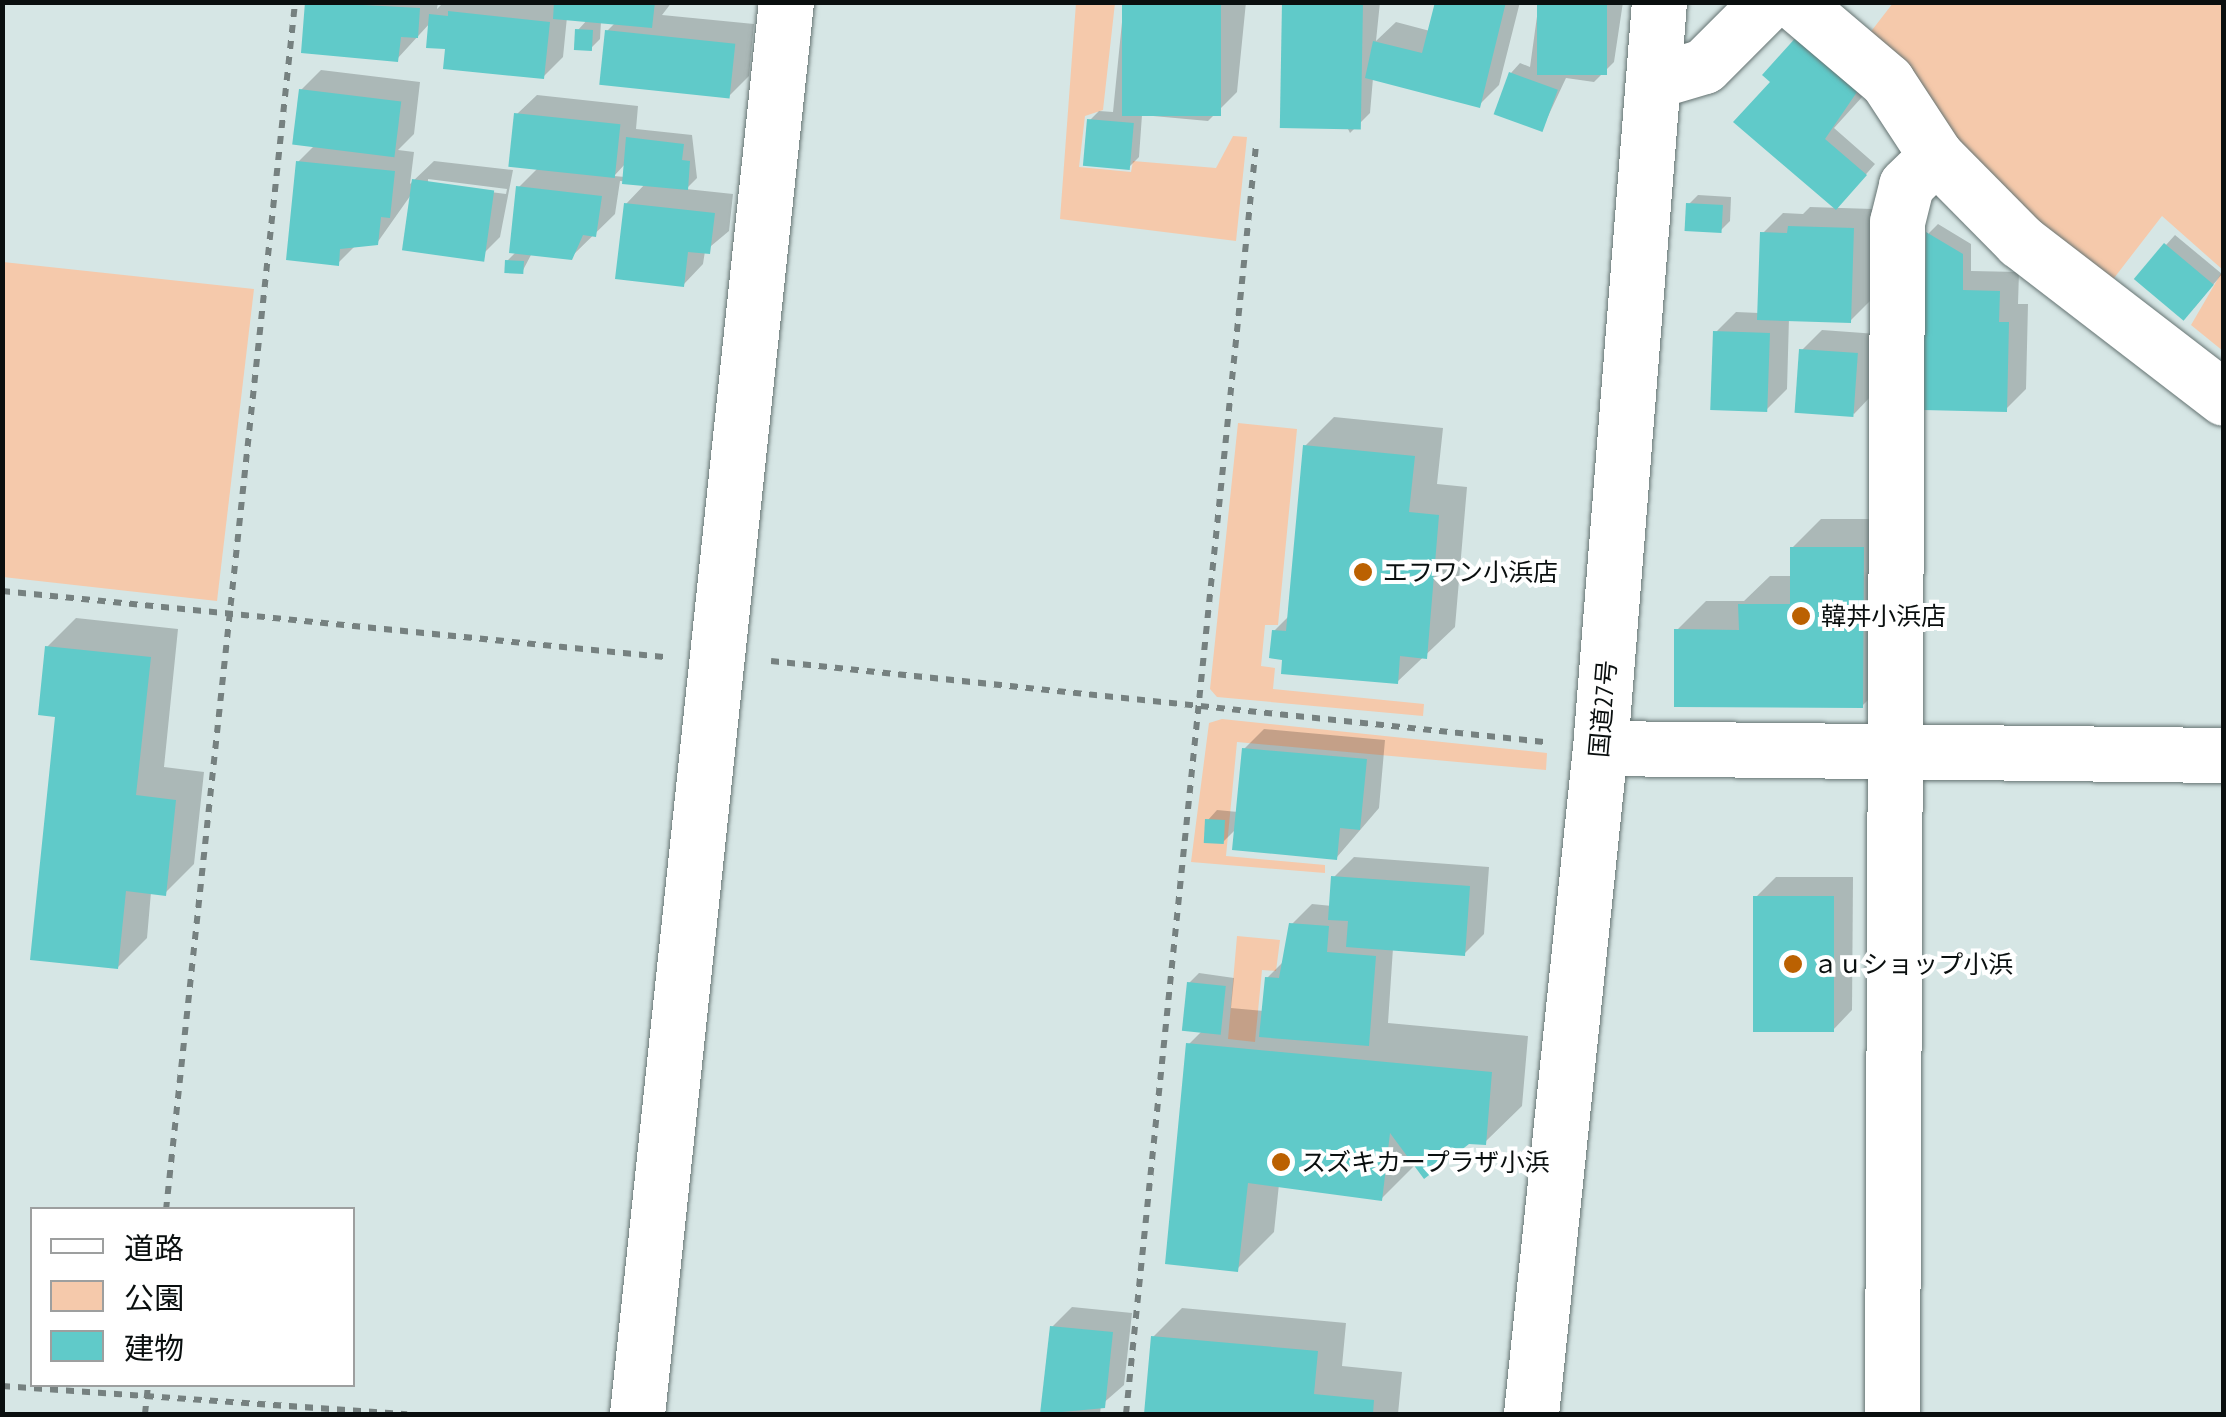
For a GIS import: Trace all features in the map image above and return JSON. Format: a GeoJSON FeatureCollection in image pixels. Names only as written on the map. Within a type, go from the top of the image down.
{"type":"FeatureCollection","features":[{"type":"Feature","properties":{"kind":"main road"},"geometry":{"type":"LineString","coordinates":[[637,1414],[786,2]]}},
{"type":"Feature","properties":{"kind":"main road","name":"国道27号"},"geometry":{"type":"LineString","coordinates":[[1531,1414],[1600,748],[1659,2]]}},
{"type":"Feature","properties":{"kind":"main road"},"geometry":{"type":"LineString","coordinates":[[1654,81],[1704,66],[1768,2]]}},
{"type":"Feature","properties":{"kind":"main road"},"geometry":{"type":"LineString","coordinates":[[1794,2],[1887,81],[1936,156],[2020,241],[2224,398]]}},
{"type":"Feature","properties":{"kind":"main road"},"geometry":{"type":"LineString","coordinates":[[1892,1414],[1898,200],[1936,156]]}},
{"type":"Feature","properties":{"kind":"main road"},"geometry":{"type":"LineString","coordinates":[[1600,748],[2224,755]]}},
{"type":"Feature","properties":{"kind":"path"},"geometry":{"type":"LineString","coordinates":[[166,1207],[226,615],[295,2]]}},
{"type":"Feature","properties":{"kind":"path"},"geometry":{"type":"LineString","coordinates":[[1126,1414],[1256,146]]}},
{"type":"Feature","properties":{"kind":"path"},"geometry":{"type":"LineString","coordinates":[[2,591],[714,661],[742,658],[1198,711],[1600,748]]}},
{"type":"Feature","properties":{"kind":"path"},"geometry":{"type":"LineString","coordinates":[[2,1386],[147,1400],[407,1414]]}},
{"type":"Feature","properties":{"kind":"path"},"geometry":{"type":"LineString","coordinates":[[146,1414],[148,1387]]}},
{"type":"Feature","properties":{"kind":"green space"},"geometry":{"type":"Polygon","coordinates":[[[1076,3],[1115,3],[1103,110],[1085,116],[1079,167],[1131,172],[1133,161],[1216,168],[1233,136],[1247,137],[1236,241],[1060,219],[1076,3]]]}},
{"type":"Feature","properties":{"kind":"green space"},"geometry":{"type":"Polygon","coordinates":[[[1893,3],[2223,3],[2223,270],[2162,216],[2111,282],[2033,220],[1944,134],[1869,34],[1893,3]]]}},
{"type":"Feature","properties":{"kind":"green space"},"geometry":{"type":"Polygon","coordinates":[[[3,262],[254,289],[217,601],[3,577],[3,262]]]}},
{"type":"Feature","properties":{"kind":"green space"},"geometry":{"type":"Polygon","coordinates":[[[2223,270],[2223,351],[2191,325],[2223,270]]]}},
{"type":"Feature","properties":{"kind":"green space"},"geometry":{"type":"Polygon","coordinates":[[[1238,423],[1297,429],[1278,625],[1265,625],[1261,666],[1275,668],[1273,689],[1424,704],[1423,716],[1217,697],[1210,689],[1238,423]]]}},
{"type":"Feature","properties":{"kind":"green space"},"geometry":{"type":"Polygon","coordinates":[[[1222,719],[1547,753],[1546,770],[1237,742],[1226,856],[1325,865],[1325,873],[1191,862],[1209,723],[1222,719]]]}},
{"type":"Feature","properties":{"kind":"green space"},"geometry":{"type":"Polygon","coordinates":[[[1237,936],[1280,940],[1276,971],[1262,970],[1255,1042],[1228,1039],[1237,936]]]}},
{"type":"Feature","properties":{"kind":"building"},"geometry":{"type":"Polygon","coordinates":[[[305,2],[420,8],[418,38],[401,37],[398,62],[301,53],[305,2]]]}},
{"type":"Feature","properties":{"kind":"building"},"geometry":{"type":"Polygon","coordinates":[[[554,2],[655,2],[652,28],[553,19],[554,2]]]}},
{"type":"Feature","properties":{"kind":"building"},"geometry":{"type":"Polygon","coordinates":[[[1122,2],[1221,2],[1221,116],[1122,116],[1122,2]]]}},
{"type":"Feature","properties":{"kind":"building"},"geometry":{"type":"Polygon","coordinates":[[[1282,2],[1363,3],[1361,129],[1280,128],[1282,2]]]}},
{"type":"Feature","properties":{"kind":"building"},"geometry":{"type":"Polygon","coordinates":[[[1435,2],[1506,2],[1480,108],[1365,78],[1373,41],[1422,53],[1435,2]]]}},
{"type":"Feature","properties":{"kind":"building"},"geometry":{"type":"Polygon","coordinates":[[[1537,2],[1607,2],[1607,75],[1537,75],[1537,2]]]}},
{"type":"Feature","properties":{"kind":"building"},"geometry":{"type":"Polygon","coordinates":[[[448,11],[550,22],[544,79],[443,69],[445,49],[426,48],[429,14],[448,16],[448,11]]]}},
{"type":"Feature","properties":{"kind":"building"},"geometry":{"type":"Polygon","coordinates":[[[575,29],[593,30],[592,51],[574,50],[575,29]]]}},
{"type":"Feature","properties":{"kind":"building"},"geometry":{"type":"Polygon","coordinates":[[[605,30],[735,44],[730,98],[599,85],[605,30]]]}},
{"type":"Feature","properties":{"kind":"building"},"geometry":{"type":"Polygon","coordinates":[[[1799,34],[1859,89],[1825,139],[1867,175],[1836,210],[1733,122],[1770,82],[1762,75],[1799,34]]]}},
{"type":"Feature","properties":{"kind":"building"},"geometry":{"type":"Polygon","coordinates":[[[1509,72],[1558,90],[1542,132],[1494,114],[1509,72]]]}},
{"type":"Feature","properties":{"kind":"building"},"geometry":{"type":"Polygon","coordinates":[[[299,89],[401,102],[394,157],[292,145],[299,89]]]}},
{"type":"Feature","properties":{"kind":"building"},"geometry":{"type":"Polygon","coordinates":[[[514,113],[620,124],[615,178],[508,167],[514,113]]]}},
{"type":"Feature","properties":{"kind":"building"},"geometry":{"type":"Polygon","coordinates":[[[1087,119],[1134,123],[1130,170],[1083,166],[1087,119]]]}},
{"type":"Feature","properties":{"kind":"building"},"geometry":{"type":"Polygon","coordinates":[[[626,137],[684,144],[682,160],[690,161],[688,190],[622,184],[626,137]]]}},
{"type":"Feature","properties":{"kind":"building"},"geometry":{"type":"Polygon","coordinates":[[[296,161],[395,171],[390,218],[381,217],[378,245],[340,249],[339,266],[286,260],[296,161]]]}},
{"type":"Feature","properties":{"kind":"building"},"geometry":{"type":"Polygon","coordinates":[[[412,179],[494,191],[484,262],[402,250],[412,179]]]}},
{"type":"Feature","properties":{"kind":"building"},"geometry":{"type":"Polygon","coordinates":[[[516,186],[602,196],[596,237],[583,235],[572,260],[509,253],[516,186]]]}},
{"type":"Feature","properties":{"kind":"building"},"geometry":{"type":"Polygon","coordinates":[[[624,203],[715,213],[710,254],[688,252],[684,287],[615,279],[624,203]]]}},
{"type":"Feature","properties":{"kind":"building"},"geometry":{"type":"Polygon","coordinates":[[[1686,203],[1723,205],[1721,233],[1685,231],[1686,203]]]}},
{"type":"Feature","properties":{"kind":"building"},"geometry":{"type":"Polygon","coordinates":[[[1788,226],[1854,228],[1851,323],[1757,320],[1760,232],[1787,233],[1788,226]]]}},
{"type":"Feature","properties":{"kind":"building"},"geometry":{"type":"Polygon","coordinates":[[[1926,232],[1963,254],[1963,290],[2000,291],[1999,322],[2009,322],[2007,412],[1923,410],[1926,232]]]}},
{"type":"Feature","properties":{"kind":"building"},"geometry":{"type":"Polygon","coordinates":[[[2164,243],[2214,285],[2184,321],[2134,279],[2164,243]]]}},
{"type":"Feature","properties":{"kind":"building"},"geometry":{"type":"Polygon","coordinates":[[[505,260],[524,261],[523,274],[504,273],[505,260]]]}},
{"type":"Feature","properties":{"kind":"building"},"geometry":{"type":"Polygon","coordinates":[[[1713,331],[1770,333],[1767,412],[1710,410],[1713,331]]]}},
{"type":"Feature","properties":{"kind":"building"},"geometry":{"type":"Polygon","coordinates":[[[1799,349],[1858,353],[1853,417],[1795,413],[1799,349]]]}},
{"type":"Feature","properties":{"kind":"building","name":"エフワン小浜店"},"geometry":{"type":"Polygon","coordinates":[[[1303,445],[1415,456],[1409,512],[1439,515],[1427,659],[1400,656],[1398,684],[1281,674],[1282,660],[1269,658],[1272,630],[1286,631],[1303,445]]]}},
{"type":"Feature","properties":{"kind":"building","name":"韓丼小浜店"},"geometry":{"type":"Polygon","coordinates":[[[1790,547],[1864,547],[1863,708],[1674,707],[1674,629],[1739,630],[1738,604],[1790,604],[1790,547]]]}},
{"type":"Feature","properties":{"kind":"building"},"geometry":{"type":"Polygon","coordinates":[[[45,646],[151,657],[136,795],[176,800],[166,896],[126,891],[118,969],[30,960],[55,717],[38,715],[45,646]]]}},
{"type":"Feature","properties":{"kind":"building"},"geometry":{"type":"Polygon","coordinates":[[[1242,748],[1367,759],[1360,830],[1340,828],[1337,860],[1232,850],[1242,748]]]}},
{"type":"Feature","properties":{"kind":"building"},"geometry":{"type":"Polygon","coordinates":[[[1205,819],[1225,820],[1224,844],[1204,843],[1205,819]]]}},
{"type":"Feature","properties":{"kind":"building"},"geometry":{"type":"Polygon","coordinates":[[[1331,876],[1470,886],[1465,956],[1346,947],[1348,921],[1328,920],[1331,876]]]}},
{"type":"Feature","properties":{"kind":"building","name":"ａｕショップ小浜"},"geometry":{"type":"Polygon","coordinates":[[[1753,896],[1834,896],[1834,1032],[1753,1032],[1753,896]]]}},
{"type":"Feature","properties":{"kind":"building"},"geometry":{"type":"Polygon","coordinates":[[[1289,923],[1329,926],[1327,952],[1376,956],[1369,1046],[1259,1037],[1265,977],[1279,978],[1289,923]]]}},
{"type":"Feature","properties":{"kind":"building"},"geometry":{"type":"Polygon","coordinates":[[[1187,982],[1226,986],[1221,1035],[1182,1031],[1187,982]]]}},
{"type":"Feature","properties":{"kind":"building","name":"スズキカープラザ小浜"},"geometry":{"type":"Polygon","coordinates":[[[1186,1043],[1492,1072],[1486,1145],[1469,1144],[1424,1179],[1390,1133],[1382,1201],[1248,1183],[1238,1272],[1165,1264],[1186,1043]]]}},
{"type":"Feature","properties":{"kind":"building"},"geometry":{"type":"Polygon","coordinates":[[[1050,1326],[1113,1332],[1105,1408],[1040,1414],[1050,1326]]]}},
{"type":"Feature","properties":{"kind":"building"},"geometry":{"type":"Polygon","coordinates":[[[1151,1336],[1318,1351],[1314,1394],[1374,1400],[1373,1414],[1144,1414],[1151,1336]]]}},
{"type":"Feature","properties":{"kind":"place","name":"エフワン小浜店"},"geometry":{"type":"Point","coordinates":[1363,572]}},
{"type":"Feature","properties":{"kind":"place","name":"韓丼小浜店"},"geometry":{"type":"Point","coordinates":[1801,616]}},
{"type":"Feature","properties":{"kind":"place","name":"ａｕショップ小浜"},"geometry":{"type":"Point","coordinates":[1793,964]}},
{"type":"Feature","properties":{"kind":"place","name":"スズキカープラザ小浜"},"geometry":{"type":"Point","coordinates":[1281,1162]}}]}
